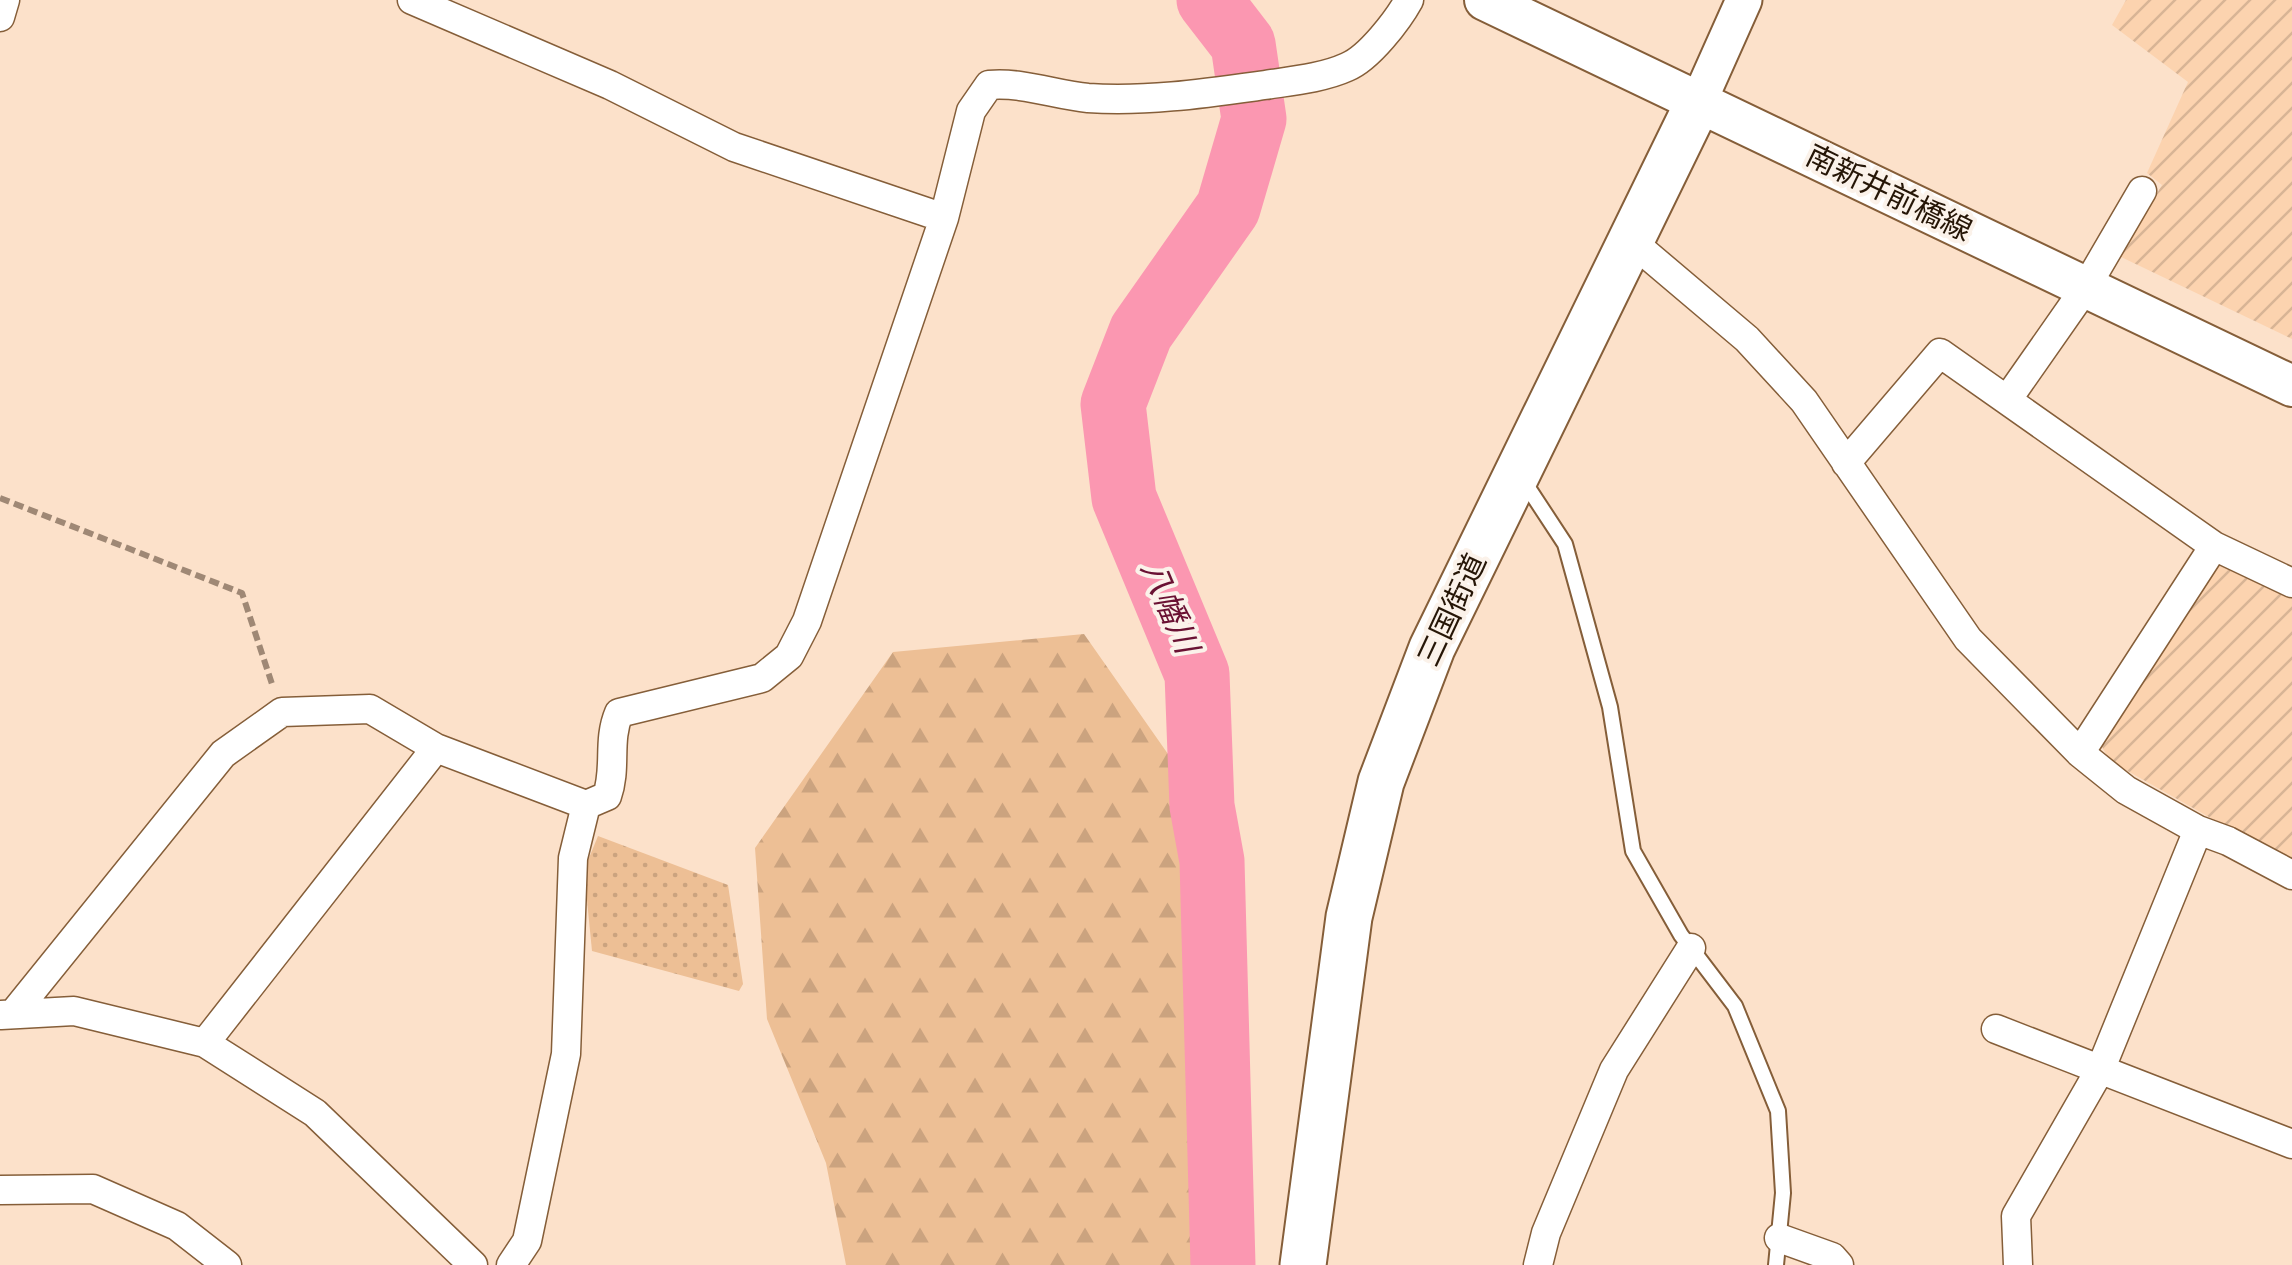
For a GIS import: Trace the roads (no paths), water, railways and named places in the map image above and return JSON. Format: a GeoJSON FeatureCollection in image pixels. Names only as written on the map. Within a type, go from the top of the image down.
{"type":"FeatureCollection","features":[{"type":"Feature","properties":{"kind":"main road","name":"南新井前橋線"},"geometry":{"type":"LineString","coordinates":[[1485,0],[2292,386]]}},
{"type":"Feature","properties":{"kind":"main road","name":"三国街道"},"geometry":{"type":"LineString","coordinates":[[1303,1265],[1349,917],[1381,782],[1432,648],[1698,102]]}},
{"type":"Feature","properties":{"kind":"street"},"geometry":{"type":"LineString","coordinates":[[0,17],[6,0]]}},
{"type":"Feature","properties":{"kind":"street"},"geometry":{"type":"LineString","coordinates":[[412,0],[610,85],[734,148],[944,218]]}},
{"type":"Feature","properties":{"kind":"street"},"geometry":{"type":"LineString","coordinates":[[6,1014],[223,754],[282,712],[370,709],[436,748],[586,805],[606,796],[614,778],[610,733],[618,712],[762,678],[789,656],[807,620],[944,218],[971,111],[990,85],[1010,83],[1084,97],[1126,100],[1296,80],[1350,66],[1398,22],[1409,0]]}},
{"type":"Feature","properties":{"kind":"street","name":"三国街道"},"geometry":{"type":"LineString","coordinates":[[1698,102],[1744,0]]}},
{"type":"Feature","properties":{"kind":"street"},"geometry":{"type":"LineString","coordinates":[[2006,400],[2086,287],[2142,191]]}},
{"type":"Feature","properties":{"kind":"street"},"geometry":{"type":"LineString","coordinates":[[1630,240],[1747,339],[1804,400],[1968,639],[2080,753],[2126,790],[2292,875]]}},
{"type":"Feature","properties":{"kind":"street"},"geometry":{"type":"LineString","coordinates":[[1846,463],[1940,353],[2214,546],[2292,584]]}},
{"type":"Feature","properties":{"kind":"street"},"geometry":{"type":"LineString","coordinates":[[2080,753],[2214,546]]}},
{"type":"Feature","properties":{"kind":"street"},"geometry":{"type":"LineString","coordinates":[[205,1043],[436,748]]}},
{"type":"Feature","properties":{"kind":"street"},"geometry":{"type":"LineString","coordinates":[[511,1265],[527,1241],[566,1054],[574,858],[586,805]]}},
{"type":"Feature","properties":{"kind":"street"},"geometry":{"type":"LineString","coordinates":[[2018,1265],[2016,1216],[2101,1068],[2198,830]]}},
{"type":"Feature","properties":{"kind":"street"},"geometry":{"type":"LineString","coordinates":[[1538,1265],[1546,1233],[1614,1070],[1690,948]]}},
{"type":"Feature","properties":{"kind":"street"},"geometry":{"type":"LineString","coordinates":[[6,1014],[74,1011],[205,1043],[314,1113],[469,1264]]}},
{"type":"Feature","properties":{"kind":"street"},"geometry":{"type":"LineString","coordinates":[[1996,1029],[2292,1144]]}},
{"type":"Feature","properties":{"kind":"street"},"geometry":{"type":"LineString","coordinates":[[0,1190],[93,1189],[177,1226],[227,1265]]}},
{"type":"Feature","properties":{"kind":"street"},"geometry":{"type":"LineString","coordinates":[[1778,1252],[1832,1257],[1839,1265]]}},
{"type":"Feature","properties":{"kind":"lane"},"geometry":{"type":"LineString","coordinates":[[1517,472],[1564,544],[1610,706],[1633,851],[1690,948],[1735,1006],[1778,1111],[1784,1193],[1778,1252]]}},
{"type":"Feature","properties":{"kind":"waterway","name":"八幡川"},"geometry":{"type":"LineString","coordinates":[[1209,0],[1243,44],[1254,119],[1228,208],[1141,332],[1113,404],[1124,498],[1197,674],[1202,806],[1212,861],[1223,1265]]}}]}
